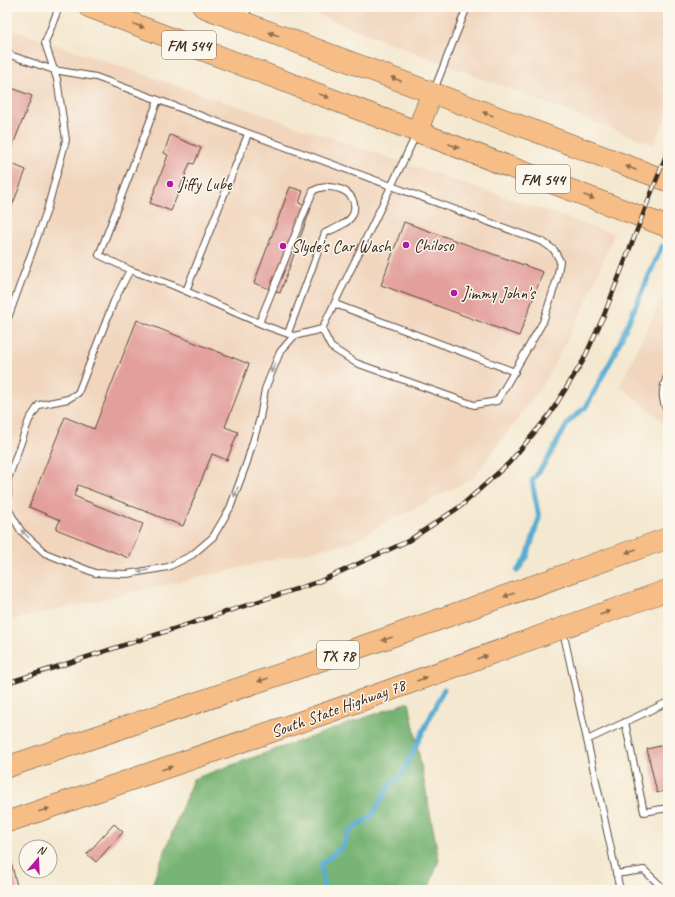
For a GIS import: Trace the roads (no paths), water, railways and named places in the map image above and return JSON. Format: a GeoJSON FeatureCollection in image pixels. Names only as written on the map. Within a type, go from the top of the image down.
{"type":"FeatureCollection","features":[{"type":"Feature","properties":{"kind":"main road","name":"FM 544"},"geometry":{"type":"LineString","coordinates":[[89,7],[668,227]]}},
{"type":"Feature","properties":{"kind":"main road","name":"FM 544"},"geometry":{"type":"LineString","coordinates":[[203,7],[246,14],[432,93],[668,182]]}},
{"type":"Feature","properties":{"kind":"main road"},"geometry":{"type":"LineString","coordinates":[[417,132],[432,93]]}},
{"type":"Feature","properties":{"kind":"main road","name":"TX 78"},"geometry":{"type":"LineString","coordinates":[[7,767],[388,638],[668,538]]}},
{"type":"Feature","properties":{"kind":"main road","name":"South State Highway 78"},"geometry":{"type":"LineString","coordinates":[[7,822],[300,722],[668,590]]}},
{"type":"Feature","properties":{"kind":"lane"},"geometry":{"type":"LineString","coordinates":[[7,321],[47,210],[66,140],[54,70],[45,43],[59,7]]}},
{"type":"Feature","properties":{"kind":"lane"},"geometry":{"type":"LineString","coordinates":[[432,93],[468,7]]}},
{"type":"Feature","properties":{"kind":"lane"},"geometry":{"type":"LineString","coordinates":[[7,54],[54,70],[96,77],[391,188],[543,242],[554,250],[560,261],[557,279],[543,322],[497,401],[474,405],[356,363],[331,347],[322,329]]}},
{"type":"Feature","properties":{"kind":"lane"},"geometry":{"type":"LineString","coordinates":[[158,100],[100,255],[130,270],[186,291],[259,323],[291,335],[322,329]]}},
{"type":"Feature","properties":{"kind":"lane"},"geometry":{"type":"LineString","coordinates":[[322,329],[417,132]]}},
{"type":"Feature","properties":{"kind":"lane"},"geometry":{"type":"LineString","coordinates":[[186,291],[248,134]]}},
{"type":"Feature","properties":{"kind":"lane"},"geometry":{"type":"LineString","coordinates":[[130,270],[114,301],[78,392],[68,399],[39,405],[29,420],[8,479],[8,509],[21,531],[45,553],[96,573],[127,574],[168,567],[192,555],[213,537],[230,508],[248,462],[260,418],[265,389],[280,352],[291,335],[325,234],[345,223],[353,214],[353,202],[348,194],[341,189],[332,186],[320,187],[313,191],[259,323]]}},
{"type":"Feature","properties":{"kind":"lane"},"geometry":{"type":"LineString","coordinates":[[335,304],[515,372]]}},
{"type":"Feature","properties":{"kind":"lane"},"geometry":{"type":"LineString","coordinates":[[668,374],[662,387],[662,394],[668,412]]}},
{"type":"Feature","properties":{"kind":"lane"},"geometry":{"type":"LineString","coordinates":[[562,628],[620,890]]}},
{"type":"Feature","properties":{"kind":"lane"},"geometry":{"type":"LineString","coordinates":[[587,740],[668,702]]}},
{"type":"Feature","properties":{"kind":"lane"},"geometry":{"type":"LineString","coordinates":[[625,722],[644,812],[668,808]]}},
{"type":"Feature","properties":{"kind":"lane"},"geometry":{"type":"LineString","coordinates":[[616,874],[644,870],[665,890]]}},
{"type":"Feature","properties":{"kind":"waterway"},"geometry":{"type":"LineString","coordinates":[[517,571],[527,557],[539,518],[532,481],[547,460],[569,421],[586,407],[614,355],[662,246]]}},
{"type":"Feature","properties":{"kind":"waterway"},"geometry":{"type":"LineString","coordinates":[[324,890],[321,864],[343,846],[349,831],[372,816],[389,786],[402,774],[444,689]]}},
{"type":"Feature","properties":{"kind":"railway"},"geometry":{"type":"LineString","coordinates":[[7,683],[318,582],[408,541],[461,506],[509,463],[550,414],[583,361],[604,315],[668,150]]}},
{"type":"Feature","properties":{"kind":"place","name":"Jiffy Lube"},"geometry":{"type":"Point","coordinates":[170,184]}},
{"type":"Feature","properties":{"kind":"place","name":"Chiloso"},"geometry":{"type":"Point","coordinates":[406,245]}},
{"type":"Feature","properties":{"kind":"place","name":"Slyde's Car Wash"},"geometry":{"type":"Point","coordinates":[283,246]}},
{"type":"Feature","properties":{"kind":"place","name":"Jimmy John's"},"geometry":{"type":"Point","coordinates":[454,293]}}]}
